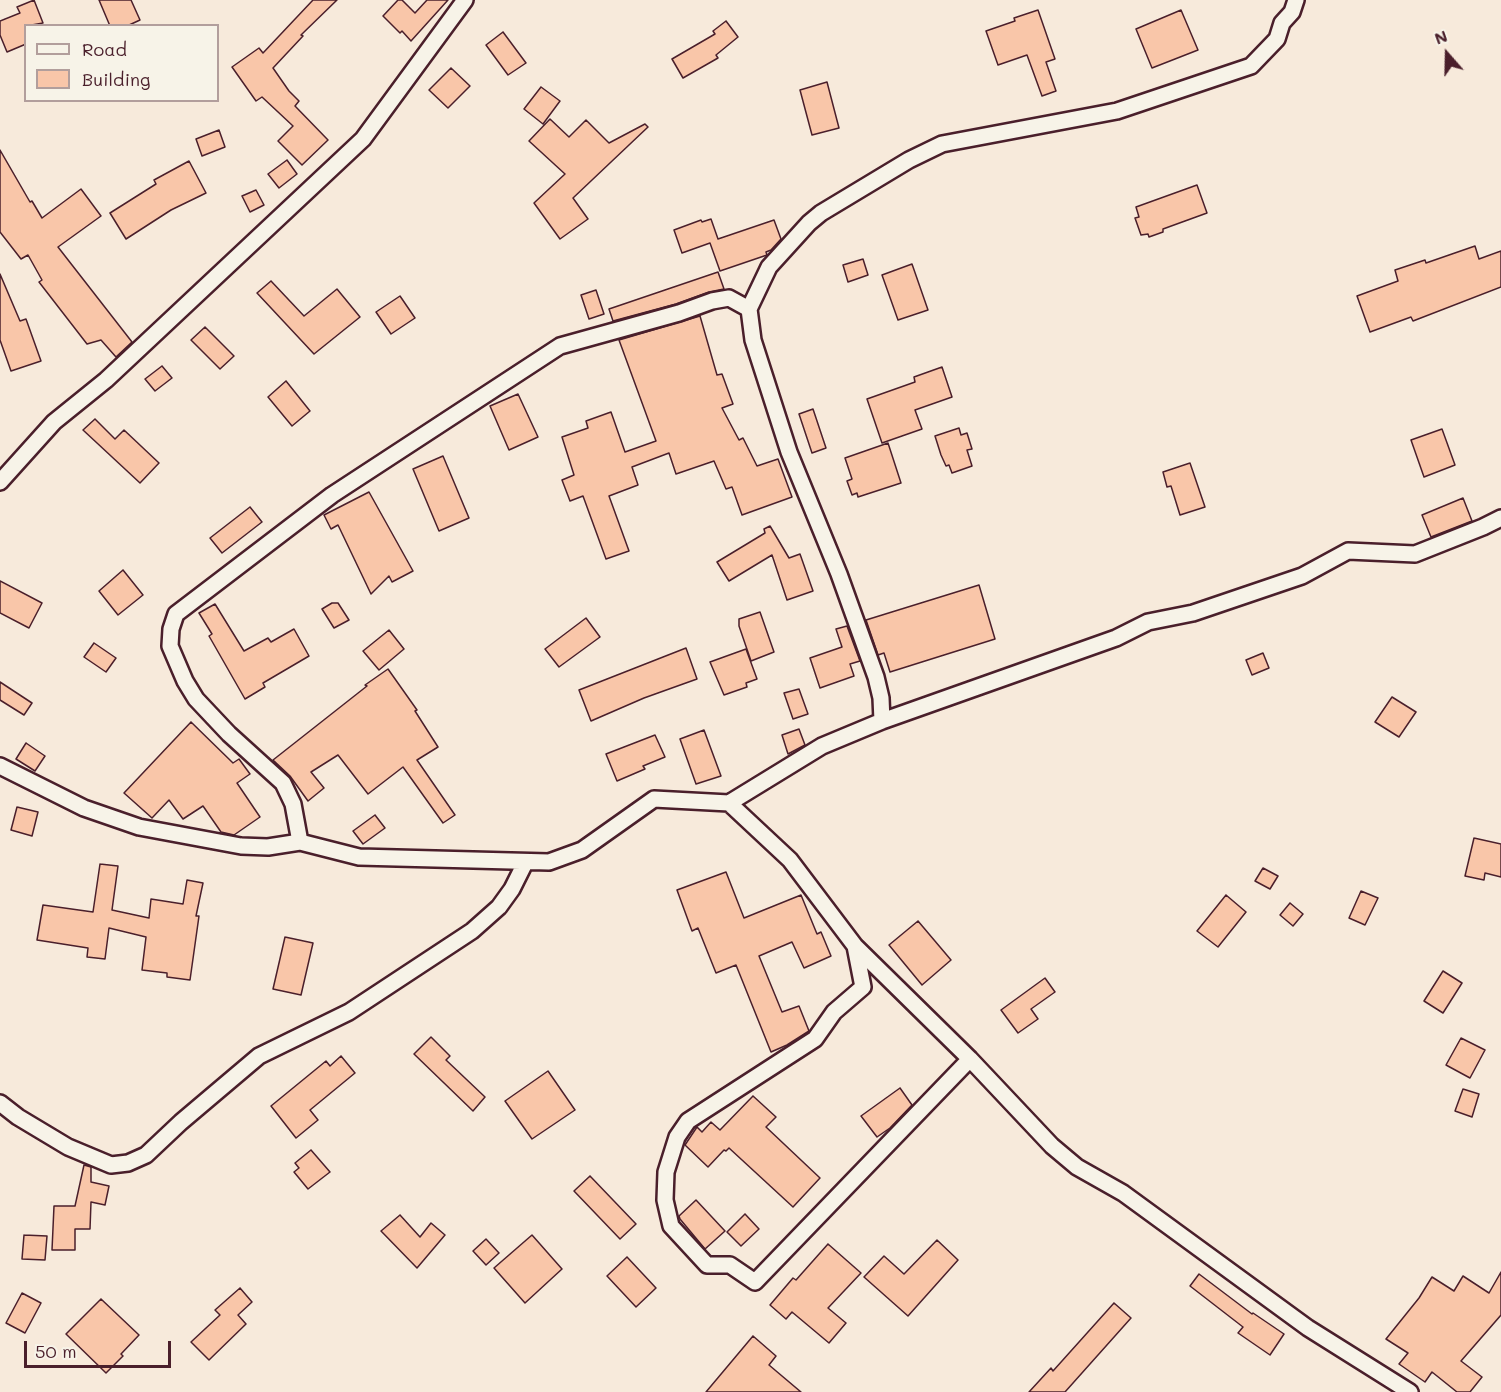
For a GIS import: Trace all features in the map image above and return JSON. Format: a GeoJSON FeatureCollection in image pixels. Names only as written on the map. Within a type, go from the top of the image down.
{"type":"FeatureCollection","features":[{"type":"Feature","properties":{"kind":"street"},"geometry":{"type":"LineString","coordinates":[[0,482],[54,422],[106,380],[363,139],[465,0]]}},
{"type":"Feature","properties":{"kind":"street"},"geometry":{"type":"LineString","coordinates":[[882,721],[876,677],[839,574],[789,452],[753,340],[749,309],[769,267],[809,223],[909,160],[942,144],[1117,111],[1251,66],[1277,39],[1282,23],[1292,12],[1296,0]]}},
{"type":"Feature","properties":{"kind":"street"},"geometry":{"type":"LineString","coordinates":[[300,842],[293,804],[283,783],[229,734],[196,699],[185,681],[170,646],[171,629],[176,614],[332,495],[560,346],[679,313],[712,301],[729,298],[749,309]]}},
{"type":"Feature","properties":{"kind":"street"},"geometry":{"type":"LineString","coordinates":[[0,766],[84,807],[139,827],[241,846],[268,847],[300,842],[359,857],[549,862],[582,850],[654,799],[729,803],[822,746],[882,721],[1116,638],[1148,622],[1193,613],[1302,576],[1348,551],[1415,554],[1501,518]]}},
{"type":"Feature","properties":{"kind":"street"},"geometry":{"type":"LineString","coordinates":[[729,803],[790,860],[855,946],[970,1059],[1052,1146],[1077,1167],[1123,1193],[1308,1328],[1410,1392]]}},
{"type":"Feature","properties":{"kind":"street"},"geometry":{"type":"LineString","coordinates":[[0,1103],[68,1147],[111,1165],[128,1163],[146,1155],[259,1056],[349,1012],[472,931],[499,907],[512,889],[525,863]]}},
{"type":"Feature","properties":{"kind":"street"},"geometry":{"type":"LineString","coordinates":[[855,946],[863,987],[834,1012],[815,1039],[688,1121],[677,1137],[666,1172],[664,1200],[671,1226],[707,1265],[730,1265],[755,1282],[970,1059]]}},
{"type":"Feature","properties":{"kind":"building"},"geometry":{"type":"Polygon","coordinates":[[[34,0],[43,23],[24,24],[24,45],[7,52],[0,35],[0,21],[20,13],[17,7],[34,0]]]}},
{"type":"Feature","properties":{"kind":"building"},"geometry":{"type":"Polygon","coordinates":[[[99,0],[131,0],[140,20],[131,24],[109,24],[99,0]]]}},
{"type":"Feature","properties":{"kind":"building"},"geometry":{"type":"Polygon","coordinates":[[[313,0],[337,0],[301,35],[303,36],[273,68],[299,101],[295,106],[328,140],[302,165],[278,141],[293,126],[262,97],[256,101],[232,67],[259,48],[263,53],[313,0]]]}},
{"type":"Feature","properties":{"kind":"building"},"geometry":{"type":"Polygon","coordinates":[[[398,0],[402,0],[415,13],[427,0],[448,0],[411,41],[383,16],[398,0]]]}},
{"type":"Feature","properties":{"kind":"building"},"geometry":{"type":"Polygon","coordinates":[[[1038,10],[1055,59],[1046,62],[1056,91],[1042,96],[1027,55],[998,65],[986,31],[1038,10]]]}},
{"type":"Feature","properties":{"kind":"building"},"geometry":{"type":"Polygon","coordinates":[[[1181,10],[1198,50],[1152,68],[1136,29],[1181,10]]]}},
{"type":"Feature","properties":{"kind":"building"},"geometry":{"type":"Polygon","coordinates":[[[726,21],[738,37],[716,55],[718,58],[683,78],[672,59],[715,34],[713,31],[726,21]]]}},
{"type":"Feature","properties":{"kind":"building"},"geometry":{"type":"Polygon","coordinates":[[[503,32],[526,63],[508,75],[486,45],[503,32]]]}},
{"type":"Feature","properties":{"kind":"building"},"geometry":{"type":"Polygon","coordinates":[[[451,68],[470,86],[448,108],[429,90],[451,68]]]}},
{"type":"Feature","properties":{"kind":"building"},"geometry":{"type":"Polygon","coordinates":[[[827,82],[839,128],[812,135],[800,90],[827,82]]]}},
{"type":"Feature","properties":{"kind":"building"},"geometry":{"type":"Polygon","coordinates":[[[541,87],[560,101],[543,124],[524,109],[541,87]]]}},
{"type":"Feature","properties":{"kind":"building"},"geometry":{"type":"Polygon","coordinates":[[[550,119],[569,137],[586,120],[609,143],[645,124],[648,127],[573,198],[588,219],[560,239],[534,203],[565,174],[529,141],[550,119]]]}},
{"type":"Feature","properties":{"kind":"building"},"geometry":{"type":"Polygon","coordinates":[[[219,130],[225,147],[202,156],[196,139],[219,130]]]}},
{"type":"Feature","properties":{"kind":"building"},"geometry":{"type":"Polygon","coordinates":[[[0,150],[30,202],[32,201],[42,218],[81,189],[101,216],[58,247],[132,342],[116,357],[101,340],[87,344],[39,282],[42,280],[28,255],[21,259],[0,232],[0,150]]]}},
{"type":"Feature","properties":{"kind":"building"},"geometry":{"type":"Polygon","coordinates":[[[287,160],[297,174],[279,188],[268,174],[287,160]]]}},
{"type":"Feature","properties":{"kind":"building"},"geometry":{"type":"Polygon","coordinates":[[[189,161],[206,193],[171,210],[126,239],[110,213],[156,184],[154,180],[189,161]]]}},
{"type":"Feature","properties":{"kind":"building"},"geometry":{"type":"Polygon","coordinates":[[[1197,185],[1207,213],[1163,229],[1163,232],[1149,237],[1148,234],[1141,235],[1135,218],[1139,217],[1136,207],[1197,185]]]}},
{"type":"Feature","properties":{"kind":"building"},"geometry":{"type":"Polygon","coordinates":[[[256,190],[264,205],[250,212],[242,196],[256,190]]]}},
{"type":"Feature","properties":{"kind":"building"},"geometry":{"type":"Polygon","coordinates":[[[711,219],[718,239],[774,220],[781,239],[766,252],[767,255],[720,271],[710,243],[682,253],[674,230],[701,220],[702,222],[711,219]]]}},
{"type":"Feature","properties":{"kind":"building"},"geometry":{"type":"Polygon","coordinates":[[[1475,246],[1479,259],[1501,251],[1501,287],[1413,321],[1411,317],[1370,332],[1357,296],[1398,281],[1395,270],[1425,260],[1426,263],[1475,246]]]}},
{"type":"Feature","properties":{"kind":"building"},"geometry":{"type":"Polygon","coordinates":[[[863,259],[868,275],[848,282],[843,265],[863,259]]]}},
{"type":"Feature","properties":{"kind":"building"},"geometry":{"type":"Polygon","coordinates":[[[912,264],[928,310],[898,320],[882,275],[912,264]]]}},
{"type":"Feature","properties":{"kind":"building"},"geometry":{"type":"Polygon","coordinates":[[[718,272],[724,289],[613,321],[609,309],[718,272]]]}},
{"type":"Feature","properties":{"kind":"building"},"geometry":{"type":"Polygon","coordinates":[[[0,274],[20,321],[26,319],[41,361],[11,371],[0,340],[0,274]]]}},
{"type":"Feature","properties":{"kind":"building"},"geometry":{"type":"Polygon","coordinates":[[[271,281],[304,316],[337,289],[360,317],[314,354],[257,293],[271,281]]]}},
{"type":"Feature","properties":{"kind":"building"},"geometry":{"type":"Polygon","coordinates":[[[596,290],[604,314],[589,319],[581,295],[596,290]]]}},
{"type":"Feature","properties":{"kind":"building"},"geometry":{"type":"Polygon","coordinates":[[[400,296],[415,318],[391,334],[376,312],[400,296]]]}},
{"type":"Feature","properties":{"kind":"building"},"geometry":{"type":"Polygon","coordinates":[[[700,316],[717,375],[722,374],[733,404],[722,408],[739,440],[743,438],[757,466],[778,459],[792,497],[742,515],[732,487],[726,489],[714,461],[676,474],[669,453],[632,467],[638,485],[609,496],[629,551],[606,559],[583,496],[570,501],[562,480],[574,475],[562,437],[588,428],[586,421],[611,412],[625,452],[656,441],[619,340],[700,316]]]}},
{"type":"Feature","properties":{"kind":"building"},"geometry":{"type":"Polygon","coordinates":[[[205,327],[234,356],[220,369],[191,340],[205,327]]]}},
{"type":"Feature","properties":{"kind":"building"},"geometry":{"type":"Polygon","coordinates":[[[162,366],[172,378],[155,391],[145,379],[162,366]]]}},
{"type":"Feature","properties":{"kind":"building"},"geometry":{"type":"Polygon","coordinates":[[[942,367],[952,397],[915,410],[922,429],[882,443],[867,399],[915,382],[914,377],[942,367]]]}},
{"type":"Feature","properties":{"kind":"building"},"geometry":{"type":"Polygon","coordinates":[[[286,381],[310,411],[292,426],[268,397],[286,381]]]}},
{"type":"Feature","properties":{"kind":"building"},"geometry":{"type":"Polygon","coordinates":[[[518,394],[538,437],[509,450],[490,406],[518,394]]]}},
{"type":"Feature","properties":{"kind":"building"},"geometry":{"type":"Polygon","coordinates":[[[813,409],[826,448],[812,453],[799,414],[813,409]]]}},
{"type":"Feature","properties":{"kind":"building"},"geometry":{"type":"Polygon","coordinates":[[[95,419],[115,439],[124,430],[159,463],[140,483],[83,430],[95,419]]]}},
{"type":"Feature","properties":{"kind":"building"},"geometry":{"type":"Polygon","coordinates":[[[959,428],[961,435],[967,433],[972,449],[967,450],[972,466],[952,473],[949,465],[946,466],[935,436],[959,428]]]}},
{"type":"Feature","properties":{"kind":"building"},"geometry":{"type":"Polygon","coordinates":[[[1442,429],[1455,465],[1424,477],[1411,440],[1442,429]]]}},
{"type":"Feature","properties":{"kind":"building"},"geometry":{"type":"Polygon","coordinates":[[[888,443],[901,483],[858,497],[857,493],[852,495],[847,481],[852,479],[845,458],[888,443]]]}},
{"type":"Feature","properties":{"kind":"building"},"geometry":{"type":"Polygon","coordinates":[[[443,456],[469,518],[439,531],[413,469],[443,456]]]}},
{"type":"Feature","properties":{"kind":"building"},"geometry":{"type":"Polygon","coordinates":[[[1190,463],[1205,507],[1180,515],[1171,486],[1167,487],[1163,472],[1190,463]]]}},
{"type":"Feature","properties":{"kind":"building"},"geometry":{"type":"Polygon","coordinates":[[[369,492],[413,571],[392,582],[389,576],[371,594],[338,525],[331,529],[324,515],[369,492]]]}},
{"type":"Feature","properties":{"kind":"building"},"geometry":{"type":"Polygon","coordinates":[[[1463,498],[1472,521],[1431,537],[1422,515],[1463,498]]]}},
{"type":"Feature","properties":{"kind":"building"},"geometry":{"type":"Polygon","coordinates":[[[250,507],[262,522],[222,553],[210,538],[250,507]]]}},
{"type":"Feature","properties":{"kind":"building"},"geometry":{"type":"Polygon","coordinates":[[[770,526],[789,558],[800,554],[813,591],[787,600],[772,555],[729,581],[717,562],[765,533],[764,529],[770,526]]]}},
{"type":"Feature","properties":{"kind":"building"},"geometry":{"type":"Polygon","coordinates":[[[123,570],[143,595],[118,615],[99,591],[123,570]]]}},
{"type":"Feature","properties":{"kind":"building"},"geometry":{"type":"Polygon","coordinates":[[[0,581],[42,603],[29,628],[0,613],[0,581]]]}},
{"type":"Feature","properties":{"kind":"building"},"geometry":{"type":"Polygon","coordinates":[[[979,585],[995,639],[890,672],[884,653],[878,655],[866,620],[979,585]]]}},
{"type":"Feature","properties":{"kind":"building"},"geometry":{"type":"Polygon","coordinates":[[[332,603],[338,603],[349,620],[334,628],[322,609],[332,603]]]}},
{"type":"Feature","properties":{"kind":"building"},"geometry":{"type":"Polygon","coordinates":[[[215,604],[244,651],[268,638],[271,642],[294,629],[309,656],[263,683],[265,687],[245,699],[209,636],[212,634],[199,613],[215,604]]]}},
{"type":"Feature","properties":{"kind":"building"},"geometry":{"type":"Polygon","coordinates":[[[760,612],[774,652],[751,661],[739,626],[739,619],[760,612]]]}},
{"type":"Feature","properties":{"kind":"building"},"geometry":{"type":"Polygon","coordinates":[[[586,618],[600,637],[559,667],[545,649],[586,618]]]}},
{"type":"Feature","properties":{"kind":"building"},"geometry":{"type":"Polygon","coordinates":[[[847,626],[860,661],[850,664],[854,676],[820,688],[810,658],[842,647],[836,629],[847,626]]]}},
{"type":"Feature","properties":{"kind":"building"},"geometry":{"type":"Polygon","coordinates":[[[389,630],[404,649],[379,670],[363,651],[389,630]]]}},
{"type":"Feature","properties":{"kind":"building"},"geometry":{"type":"Polygon","coordinates":[[[94,643],[116,658],[106,672],[84,657],[94,643]]]}},
{"type":"Feature","properties":{"kind":"building"},"geometry":{"type":"Polygon","coordinates":[[[686,648],[697,679],[644,698],[591,721],[579,690],[686,648]]]}},
{"type":"Feature","properties":{"kind":"building"},"geometry":{"type":"Polygon","coordinates":[[[746,649],[757,679],[746,683],[747,687],[724,695],[710,662],[746,649]]]}},
{"type":"Feature","properties":{"kind":"building"},"geometry":{"type":"Polygon","coordinates":[[[1263,653],[1269,668],[1252,675],[1246,660],[1263,653]]]}},
{"type":"Feature","properties":{"kind":"building"},"geometry":{"type":"Polygon","coordinates":[[[388,669],[417,710],[415,711],[438,747],[417,760],[455,815],[443,823],[403,767],[368,794],[338,755],[311,772],[324,788],[308,801],[290,776],[273,760],[388,669]]]}},
{"type":"Feature","properties":{"kind":"building"},"geometry":{"type":"Polygon","coordinates":[[[0,682],[32,703],[24,715],[0,700],[0,682]]]}},
{"type":"Feature","properties":{"kind":"building"},"geometry":{"type":"Polygon","coordinates":[[[799,689],[808,714],[793,719],[784,693],[799,689]]]}},
{"type":"Feature","properties":{"kind":"building"},"geometry":{"type":"Polygon","coordinates":[[[1392,697],[1416,712],[1399,737],[1375,722],[1392,697]]]}},
{"type":"Feature","properties":{"kind":"building"},"geometry":{"type":"Polygon","coordinates":[[[191,722],[233,763],[239,759],[250,774],[237,783],[260,817],[234,835],[221,832],[203,806],[183,819],[169,800],[152,818],[124,793],[191,722]]]}},
{"type":"Feature","properties":{"kind":"building"},"geometry":{"type":"Polygon","coordinates":[[[799,729],[805,745],[788,754],[782,735],[799,729]]]}},
{"type":"Feature","properties":{"kind":"building"},"geometry":{"type":"Polygon","coordinates":[[[704,730],[721,776],[696,784],[680,739],[704,730]]]}},
{"type":"Feature","properties":{"kind":"building"},"geometry":{"type":"Polygon","coordinates":[[[655,735],[665,757],[617,781],[606,754],[655,735]]]}},
{"type":"Feature","properties":{"kind":"building"},"geometry":{"type":"Polygon","coordinates":[[[26,743],[45,756],[35,771],[16,759],[26,743]]]}},
{"type":"Feature","properties":{"kind":"building"},"geometry":{"type":"Polygon","coordinates":[[[17,807],[38,812],[32,836],[11,830],[17,807]]]}},
{"type":"Feature","properties":{"kind":"building"},"geometry":{"type":"Polygon","coordinates":[[[375,815],[385,828],[363,844],[353,831],[375,815]]]}},
{"type":"Feature","properties":{"kind":"building"},"geometry":{"type":"Polygon","coordinates":[[[1474,838],[1501,844],[1501,877],[1485,873],[1484,880],[1465,876],[1474,838]]]}},
{"type":"Feature","properties":{"kind":"building"},"geometry":{"type":"Polygon","coordinates":[[[100,864],[118,866],[112,910],[149,918],[151,899],[183,904],[187,880],[203,883],[196,916],[199,916],[190,980],[167,977],[167,973],[142,970],[146,937],[109,928],[105,959],[87,957],[88,948],[37,940],[43,905],[93,912],[100,864]]]}},
{"type":"Feature","properties":{"kind":"building"},"geometry":{"type":"Polygon","coordinates":[[[1263,868],[1278,876],[1270,889],[1255,881],[1263,868]]]}},
{"type":"Feature","properties":{"kind":"building"},"geometry":{"type":"Polygon","coordinates":[[[726,872],[744,918],[801,895],[817,934],[821,932],[831,956],[804,968],[792,942],[759,956],[782,1012],[799,1006],[809,1031],[771,1052],[736,965],[716,973],[698,928],[692,931],[677,890],[726,872]]]}},
{"type":"Feature","properties":{"kind":"building"},"geometry":{"type":"Polygon","coordinates":[[[1361,891],[1378,898],[1365,925],[1349,918],[1361,891]]]}},
{"type":"Feature","properties":{"kind":"building"},"geometry":{"type":"Polygon","coordinates":[[[1226,895],[1246,912],[1218,947],[1197,931],[1226,895]]]}},
{"type":"Feature","properties":{"kind":"building"},"geometry":{"type":"Polygon","coordinates":[[[1290,903],[1303,914],[1293,926],[1280,915],[1290,903]]]}},
{"type":"Feature","properties":{"kind":"building"},"geometry":{"type":"Polygon","coordinates":[[[918,921],[951,960],[922,985],[889,945],[918,921]]]}},
{"type":"Feature","properties":{"kind":"building"},"geometry":{"type":"Polygon","coordinates":[[[285,937],[313,943],[301,995],[273,989],[285,937]]]}},
{"type":"Feature","properties":{"kind":"building"},"geometry":{"type":"Polygon","coordinates":[[[1443,971],[1462,983],[1443,1013],[1424,1001],[1443,971]]]}},
{"type":"Feature","properties":{"kind":"building"},"geometry":{"type":"Polygon","coordinates":[[[1045,978],[1055,992],[1031,1009],[1038,1019],[1018,1033],[1001,1010],[1045,978]]]}},
{"type":"Feature","properties":{"kind":"building"},"geometry":{"type":"Polygon","coordinates":[[[431,1037],[450,1056],[446,1060],[485,1097],[473,1111],[414,1054],[431,1037]]]}},
{"type":"Feature","properties":{"kind":"building"},"geometry":{"type":"Polygon","coordinates":[[[1461,1038],[1485,1050],[1470,1078],[1446,1065],[1461,1038]]]}},
{"type":"Feature","properties":{"kind":"building"},"geometry":{"type":"Polygon","coordinates":[[[341,1056],[355,1073],[310,1110],[318,1120],[296,1138],[271,1106],[326,1061],[330,1066],[341,1056]]]}},
{"type":"Feature","properties":{"kind":"building"},"geometry":{"type":"Polygon","coordinates":[[[548,1071],[575,1110],[532,1139],[505,1101],[548,1071]]]}},
{"type":"Feature","properties":{"kind":"building"},"geometry":{"type":"Polygon","coordinates":[[[900,1088],[912,1105],[890,1128],[877,1137],[861,1116],[900,1088]]]}},
{"type":"Feature","properties":{"kind":"building"},"geometry":{"type":"Polygon","coordinates":[[[1463,1089],[1479,1094],[1472,1117],[1455,1111],[1463,1089]]]}},
{"type":"Feature","properties":{"kind":"building"},"geometry":{"type":"Polygon","coordinates":[[[753,1096],[776,1117],[766,1127],[820,1178],[793,1207],[729,1148],[724,1150],[708,1167],[685,1145],[697,1127],[702,1132],[711,1122],[720,1130],[753,1096]]]}},
{"type":"Feature","properties":{"kind":"building"},"geometry":{"type":"Polygon","coordinates":[[[311,1150],[330,1172],[308,1189],[294,1172],[299,1168],[295,1163],[311,1150]]]}},
{"type":"Feature","properties":{"kind":"building"},"geometry":{"type":"Polygon","coordinates":[[[84,1165],[91,1167],[91,1182],[109,1186],[105,1205],[91,1202],[90,1229],[75,1229],[75,1250],[52,1250],[54,1206],[75,1206],[84,1165]]]}},
{"type":"Feature","properties":{"kind":"building"},"geometry":{"type":"Polygon","coordinates":[[[590,1176],[636,1224],[620,1239],[574,1191],[590,1176]]]}},
{"type":"Feature","properties":{"kind":"building"},"geometry":{"type":"Polygon","coordinates":[[[696,1200],[725,1231],[705,1249],[679,1216],[696,1200]]]}},
{"type":"Feature","properties":{"kind":"building"},"geometry":{"type":"Polygon","coordinates":[[[745,1214],[759,1229],[741,1246],[727,1232],[745,1214]]]}},
{"type":"Feature","properties":{"kind":"building"},"geometry":{"type":"Polygon","coordinates":[[[400,1215],[420,1237],[431,1223],[445,1235],[417,1268],[381,1231],[400,1215]]]}},
{"type":"Feature","properties":{"kind":"building"},"geometry":{"type":"Polygon","coordinates":[[[24,1235],[47,1236],[45,1260],[22,1259],[24,1235]]]}},
{"type":"Feature","properties":{"kind":"building"},"geometry":{"type":"Polygon","coordinates":[[[532,1235],[562,1269],[525,1303],[494,1268],[532,1235]]]}},
{"type":"Feature","properties":{"kind":"building"},"geometry":{"type":"Polygon","coordinates":[[[486,1239],[499,1253],[486,1265],[473,1251],[486,1239]]]}},
{"type":"Feature","properties":{"kind":"building"},"geometry":{"type":"Polygon","coordinates":[[[937,1240],[958,1260],[908,1316],[864,1277],[884,1256],[904,1274],[937,1240]]]}},
{"type":"Feature","properties":{"kind":"building"},"geometry":{"type":"Polygon","coordinates":[[[828,1244],[861,1273],[828,1308],[846,1323],[829,1343],[792,1312],[786,1319],[770,1305],[793,1278],[796,1280],[828,1244]]]}},
{"type":"Feature","properties":{"kind":"building"},"geometry":{"type":"Polygon","coordinates":[[[627,1257],[656,1288],[636,1307],[607,1276],[627,1257]]]}},
{"type":"Feature","properties":{"kind":"building"},"geometry":{"type":"Polygon","coordinates":[[[1501,1272],[1501,1315],[1461,1361],[1482,1377],[1470,1392],[1457,1392],[1432,1372],[1425,1382],[1399,1364],[1408,1353],[1386,1339],[1419,1298],[1432,1277],[1454,1291],[1463,1276],[1489,1293],[1501,1272]]]}},
{"type":"Feature","properties":{"kind":"building"},"geometry":{"type":"Polygon","coordinates":[[[1199,1274],[1252,1314],[1284,1334],[1270,1355],[1238,1333],[1243,1327],[1190,1286],[1199,1274]]]}},
{"type":"Feature","properties":{"kind":"building"},"geometry":{"type":"Polygon","coordinates":[[[240,1288],[252,1302],[238,1315],[246,1324],[209,1360],[191,1342],[220,1315],[215,1310],[240,1288]]]}},
{"type":"Feature","properties":{"kind":"building"},"geometry":{"type":"Polygon","coordinates":[[[22,1293],[41,1303],[25,1333],[6,1323],[22,1293]]]}},
{"type":"Feature","properties":{"kind":"building"},"geometry":{"type":"Polygon","coordinates":[[[101,1299],[139,1335],[106,1373],[66,1334],[101,1299]]]}},
{"type":"Feature","properties":{"kind":"building"},"geometry":{"type":"Polygon","coordinates":[[[1114,1303],[1131,1318],[1065,1392],[1029,1392],[1051,1368],[1053,1371],[1114,1303]]]}},
{"type":"Feature","properties":{"kind":"building"},"geometry":{"type":"Polygon","coordinates":[[[753,1336],[776,1356],[769,1365],[801,1392],[706,1392],[753,1336]]]}}]}
